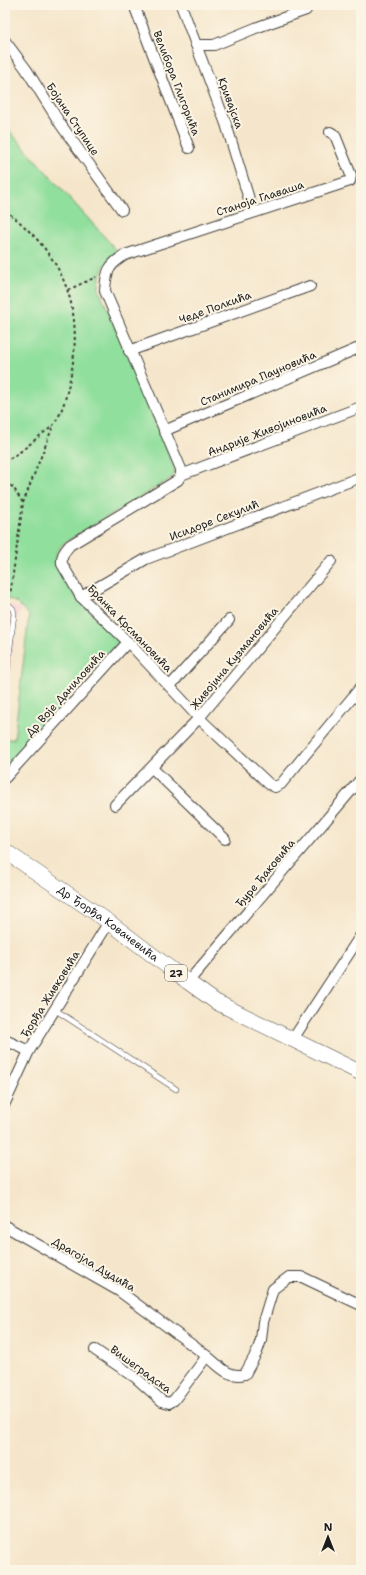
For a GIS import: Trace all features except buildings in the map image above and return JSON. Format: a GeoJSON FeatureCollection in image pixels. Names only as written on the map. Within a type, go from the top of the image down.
{"type":"FeatureCollection","features":[{"type":"Feature","properties":{"kind":"main road","name":"Др Ђорђа Ковачевића"},"geometry":{"type":"LineString","coordinates":[[5,851],[109,922],[216,1002],[361,1073]]}},
{"type":"Feature","properties":{"kind":"street","name":"Велибора Глигорића"},"geometry":{"type":"LineString","coordinates":[[134,5],[189,148]]}},
{"type":"Feature","properties":{"kind":"street","name":"Кривајска"},"geometry":{"type":"LineString","coordinates":[[181,5],[226,124],[254,212]]}},
{"type":"Feature","properties":{"kind":"street"},"geometry":{"type":"LineString","coordinates":[[196,44],[214,44],[306,10]]}},
{"type":"Feature","properties":{"kind":"street","name":"Бојана Ступице"},"geometry":{"type":"LineString","coordinates":[[5,41],[26,69],[61,125],[122,210]]}},
{"type":"Feature","properties":{"kind":"street","name":"Станоја Главаша"},"geometry":{"type":"LineString","coordinates":[[108,272],[111,265],[125,255],[350,181],[351,175],[335,135],[330,132]]}},
{"type":"Feature","properties":{"kind":"street"},"geometry":{"type":"LineString","coordinates":[[108,272],[106,275],[105,291],[129,351],[181,469],[180,475]]}},
{"type":"Feature","properties":{"kind":"street","name":"Чеде Полкића"},"geometry":{"type":"LineString","coordinates":[[129,351],[310,286]]}},
{"type":"Feature","properties":{"kind":"street","name":"Станимира Пауновића"},"geometry":{"type":"LineString","coordinates":[[164,431],[361,347]]}},
{"type":"Feature","properties":{"kind":"street","name":"Андрије Живојиновића"},"geometry":{"type":"LineString","coordinates":[[180,475],[361,407]]}},
{"type":"Feature","properties":{"kind":"street","name":"Бранка Крсмановића"},"geometry":{"type":"LineString","coordinates":[[180,475],[178,480],[70,545],[63,553],[61,558],[62,564],[81,598],[128,642],[200,718],[269,784],[275,787],[281,784],[361,687]]}},
{"type":"Feature","properties":{"kind":"street","name":"Исидоре Секулић"},"geometry":{"type":"LineString","coordinates":[[81,598],[146,559],[361,477]]}},
{"type":"Feature","properties":{"kind":"street","name":"Живојина Кузмановића"},"geometry":{"type":"LineString","coordinates":[[114,805],[200,718],[331,561]]}},
{"type":"Feature","properties":{"kind":"street"},"geometry":{"type":"LineString","coordinates":[[170,686],[229,620]]}},
{"type":"Feature","properties":{"kind":"street","name":"Др Воје Даниловића"},"geometry":{"type":"LineString","coordinates":[[5,778],[128,642]]}},
{"type":"Feature","properties":{"kind":"street"},"geometry":{"type":"LineString","coordinates":[[152,768],[225,839]]}},
{"type":"Feature","properties":{"kind":"street","name":"Ђуре Ђаковића"},"geometry":{"type":"LineString","coordinates":[[188,982],[361,779]]}},
{"type":"Feature","properties":{"kind":"street","name":"Ђорђа Живковића"},"geometry":{"type":"LineString","coordinates":[[5,1103],[29,1051],[109,922]]}},
{"type":"Feature","properties":{"kind":"street"},"geometry":{"type":"LineString","coordinates":[[293,1039],[361,935]]}},
{"type":"Feature","properties":{"kind":"street"},"geometry":{"type":"LineString","coordinates":[[5,1040],[29,1051]]}},
{"type":"Feature","properties":{"kind":"street","name":"Драгојла Дудића"},"geometry":{"type":"LineString","coordinates":[[5,1226],[119,1291],[207,1356]]}},
{"type":"Feature","properties":{"kind":"street"},"geometry":{"type":"LineString","coordinates":[[207,1356],[232,1375],[238,1376],[245,1374],[261,1340],[263,1322],[273,1289],[289,1277],[302,1277],[361,1305]]}},
{"type":"Feature","properties":{"kind":"street","name":"Вишеградска"},"geometry":{"type":"LineString","coordinates":[[95,1350],[135,1377],[162,1401],[169,1403],[174,1400],[207,1356]]}},
{"type":"Feature","properties":{"kind":"lane"},"geometry":{"type":"LineString","coordinates":[[5,687],[14,614],[13,609],[7,602]]}},
{"type":"Feature","properties":{"kind":"lane"},"geometry":{"type":"LineString","coordinates":[[54,1009],[176,1089]]}},
{"type":"Feature","properties":{"kind":"path"},"geometry":{"type":"LineString","coordinates":[[5,211],[23,225],[51,255],[68,290],[74,318],[74,361],[63,406],[54,424],[23,503],[21,526],[7,602]]}},
{"type":"Feature","properties":{"kind":"path"},"geometry":{"type":"LineString","coordinates":[[68,290],[108,272]]}},
{"type":"Feature","properties":{"kind":"path"},"geometry":{"type":"LineString","coordinates":[[5,461],[15,456],[54,424]]}},
{"type":"Feature","properties":{"kind":"path"},"geometry":{"type":"LineString","coordinates":[[5,483],[13,487],[23,503]]}},
{"type":"Feature","properties":{"kind":"shaded area"},"geometry":{"type":"Polygon","coordinates":[[[5,603],[21,609],[17,621],[12,653],[5,717],[5,603]]]}},
{"type":"Feature","properties":{"kind":"green space"},"geometry":{"type":"Polygon","coordinates":[[[5,126],[120,254],[109,261],[103,268],[100,277],[99,289],[175,469],[172,478],[64,543],[58,551],[56,562],[75,596],[121,640],[5,771],[5,741],[6,739],[14,739],[29,615],[16,602],[5,598],[5,126]]]}}]}
